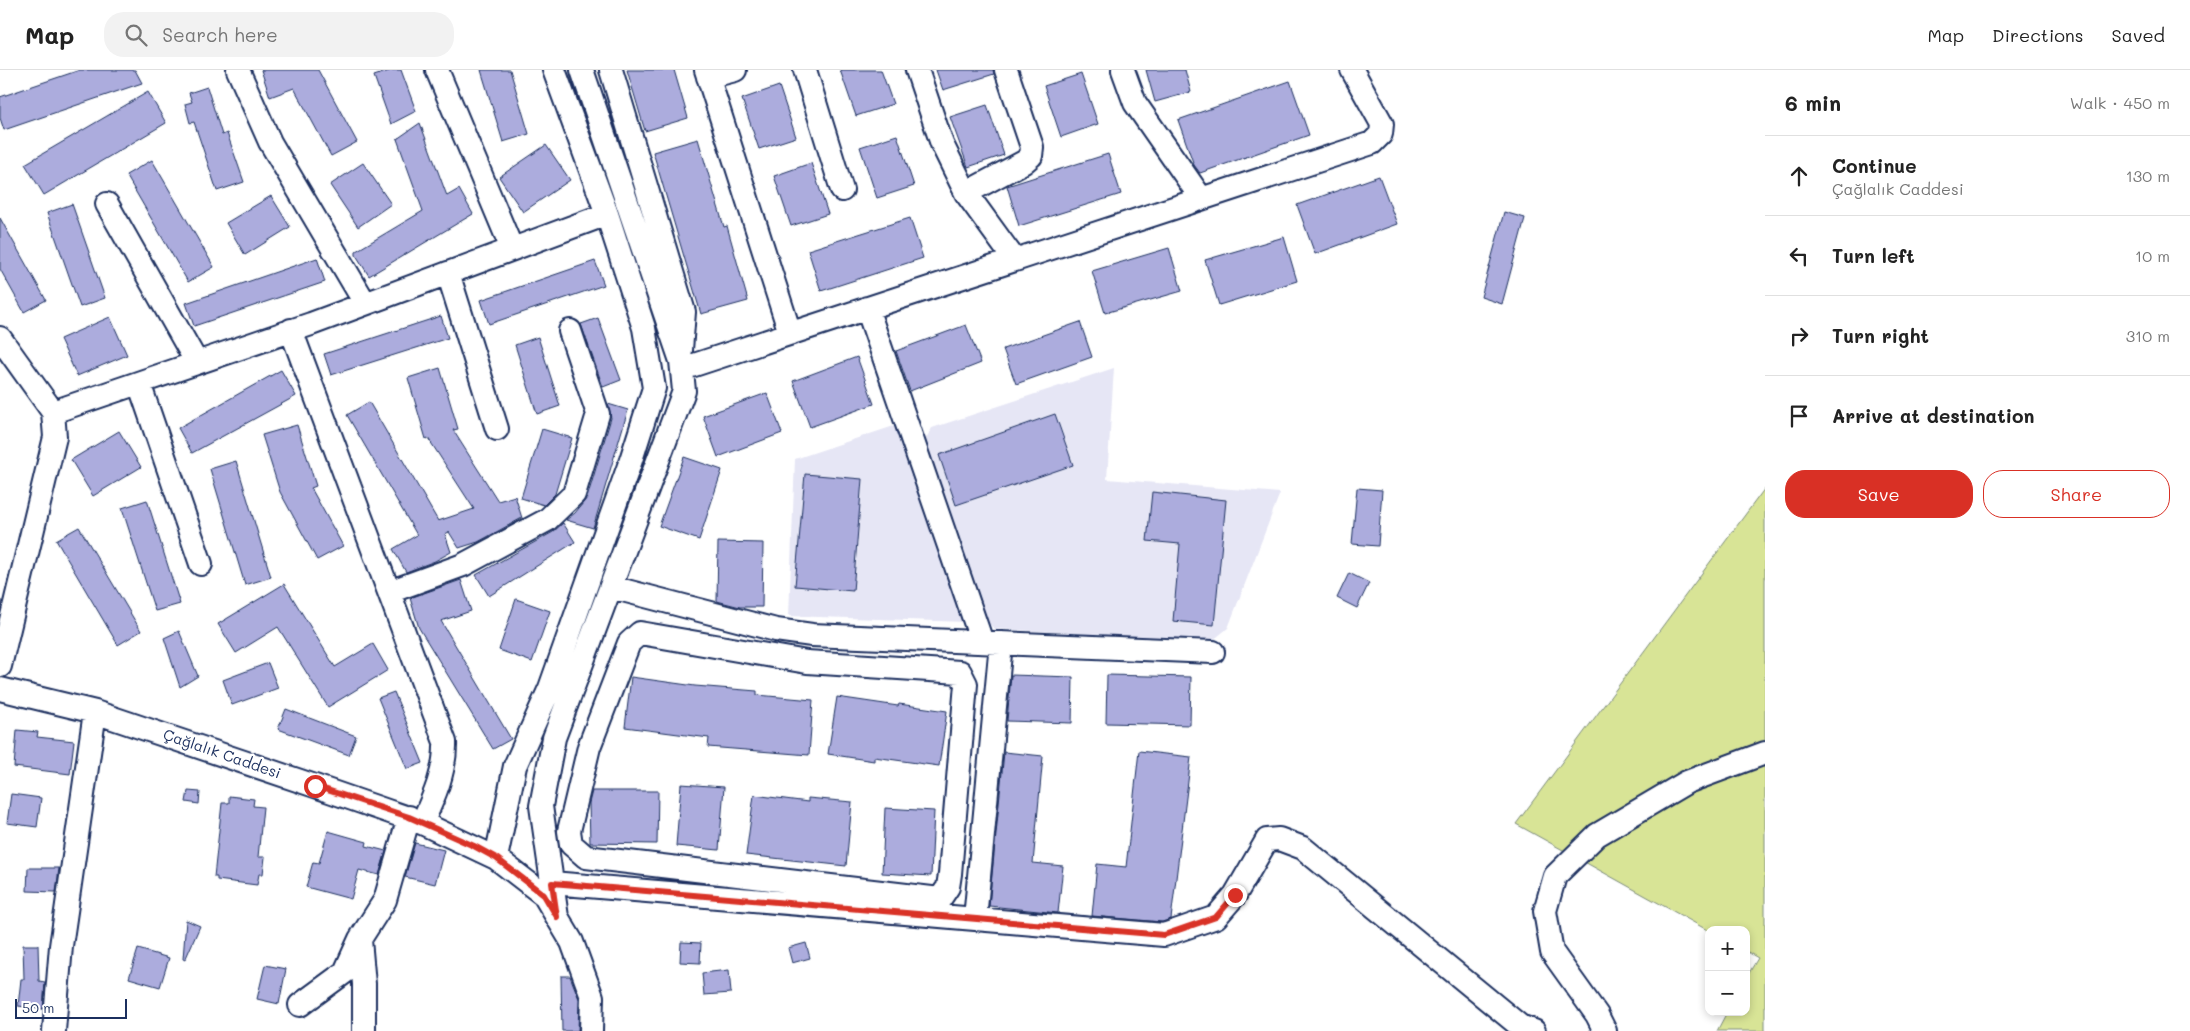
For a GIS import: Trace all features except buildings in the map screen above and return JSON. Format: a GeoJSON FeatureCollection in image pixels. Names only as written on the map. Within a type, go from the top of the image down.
{"type":"FeatureCollection","features":[{"type":"Feature","properties":{"kind":"street"},"geometry":{"type":"LineString","coordinates":[[238,70],[270,142],[365,304]]}},
{"type":"Feature","properties":{"kind":"street"},"geometry":{"type":"LineString","coordinates":[[437,70],[512,249]]}},
{"type":"Feature","properties":{"kind":"street"},"geometry":{"type":"LineString","coordinates":[[496,858],[515,766],[550,688],[632,460],[654,388],[644,328],[606,214],[554,70]]}},
{"type":"Feature","properties":{"kind":"street"},"geometry":{"type":"LineString","coordinates":[[582,70],[681,365]]}},
{"type":"Feature","properties":{"kind":"street"},"geometry":{"type":"LineString","coordinates":[[557,917],[541,806],[554,738],[684,391],[681,365],[684,312],[611,70]]}},
{"type":"Feature","properties":{"kind":"street"},"geometry":{"type":"LineString","coordinates":[[735,70],[707,73],[790,333]]}},
{"type":"Feature","properties":{"kind":"street"},"geometry":{"type":"LineString","coordinates":[[805,70],[842,190]]}},
{"type":"Feature","properties":{"kind":"street"},"geometry":{"type":"LineString","coordinates":[[917,70],[942,144],[966,193],[1014,259]]}},
{"type":"Feature","properties":{"kind":"street"},"geometry":{"type":"LineString","coordinates":[[966,193],[1024,162],[1031,156],[1032,147],[1006,70]]}},
{"type":"Feature","properties":{"kind":"street"},"geometry":{"type":"LineString","coordinates":[[1123,70],[1135,103],[1201,198]]}},
{"type":"Feature","properties":{"kind":"street"},"geometry":{"type":"LineString","coordinates":[[681,365],[790,333],[1372,143],[1380,134],[1382,124],[1352,70]]}},
{"type":"Feature","properties":{"kind":"street"},"geometry":{"type":"LineString","coordinates":[[107,204],[197,363]]}},
{"type":"Feature","properties":{"kind":"street"},"geometry":{"type":"LineString","coordinates":[[53,412],[365,304],[606,214]]}},
{"type":"Feature","properties":{"kind":"street"},"geometry":{"type":"LineString","coordinates":[[448,273],[497,429]]}},
{"type":"Feature","properties":{"kind":"street"},"geometry":{"type":"LineString","coordinates":[[867,308],[992,643],[975,919]]}},
{"type":"Feature","properties":{"kind":"street"},"geometry":{"type":"LineString","coordinates":[[291,330],[444,742],[445,757],[432,800],[416,820],[385,900],[360,939],[345,972],[300,1005]]}},
{"type":"Feature","properties":{"kind":"street"},"geometry":{"type":"LineString","coordinates":[[389,592],[462,564],[547,520],[574,494],[598,414],[570,331]]}},
{"type":"Feature","properties":{"kind":"street"},"geometry":{"type":"LineString","coordinates":[[0,338],[53,412],[55,436],[0,666]]}},
{"type":"Feature","properties":{"kind":"street"},"geometry":{"type":"LineString","coordinates":[[139,383],[201,564]]}},
{"type":"Feature","properties":{"kind":"street"},"geometry":{"type":"LineString","coordinates":[[611,587],[776,630],[812,635],[1213,652]]}},
{"type":"Feature","properties":{"kind":"street"},"geometry":{"type":"LineString","coordinates":[[640,633],[807,662],[960,672],[966,684],[948,887],[940,899],[586,857],[571,844],[568,831],[589,747],[629,643],[640,633]]}},
{"type":"Feature","properties":{"kind":"street"},"geometry":{"type":"LineString","coordinates":[[807,662],[812,635]]}},
{"type":"Feature","properties":{"kind":"street","name":"Çağlalık Caddesi"},"geometry":{"type":"LineString","coordinates":[[0,689],[95,712],[416,820],[496,858],[544,895],[572,942],[592,996],[591,1031]]}},
{"type":"Feature","properties":{"kind":"street"},"geometry":{"type":"LineString","coordinates":[[54,1031],[60,946],[95,712]]}},
{"type":"Feature","properties":{"kind":"street"},"geometry":{"type":"LineString","coordinates":[[554,738],[589,747]]}},
{"type":"Feature","properties":{"kind":"street"},"geometry":{"type":"LineString","coordinates":[[1605,1031],[1597,1015],[1552,952],[1545,911],[1555,876],[1597,835],[1687,782],[1765,753]]}},
{"type":"Feature","properties":{"kind":"street"},"geometry":{"type":"LineString","coordinates":[[552,883],[1164,935],[1216,917],[1235,895],[1267,840],[1278,839],[1303,848],[1520,1026],[1534,1031]]}},
{"type":"Feature","properties":{"kind":"street"},"geometry":{"type":"LineString","coordinates":[[360,939],[364,984],[364,1031]]}},
{"type":"Feature","properties":{"kind":"shaded area"},"geometry":{"type":"Polygon","coordinates":[[[1114,368],[1107,479],[1280,493],[1228,628],[1212,641],[995,629],[984,620],[924,442],[932,428],[1114,368]]]}},
{"type":"Feature","properties":{"kind":"shaded area"},"geometry":{"type":"Polygon","coordinates":[[[900,424],[966,622],[789,616],[795,459],[900,424]]]}},
{"type":"Feature","properties":{"kind":"green space"},"geometry":{"type":"Polygon","coordinates":[[[1765,488],[1765,1031],[1717,1031],[1725,1016],[1750,1016],[1750,971],[1758,958],[1750,953],[1750,926],[1705,926],[1705,929],[1516,824],[1765,488]]]}},
{"type":"Feature","properties":{"kind":"route"},"geometry":{"type":"LineString","coordinates":[[315,786],[409,817],[474,846],[496,858],[544,895],[557,917],[552,883],[1164,935],[1216,917],[1235,895]]}}]}
